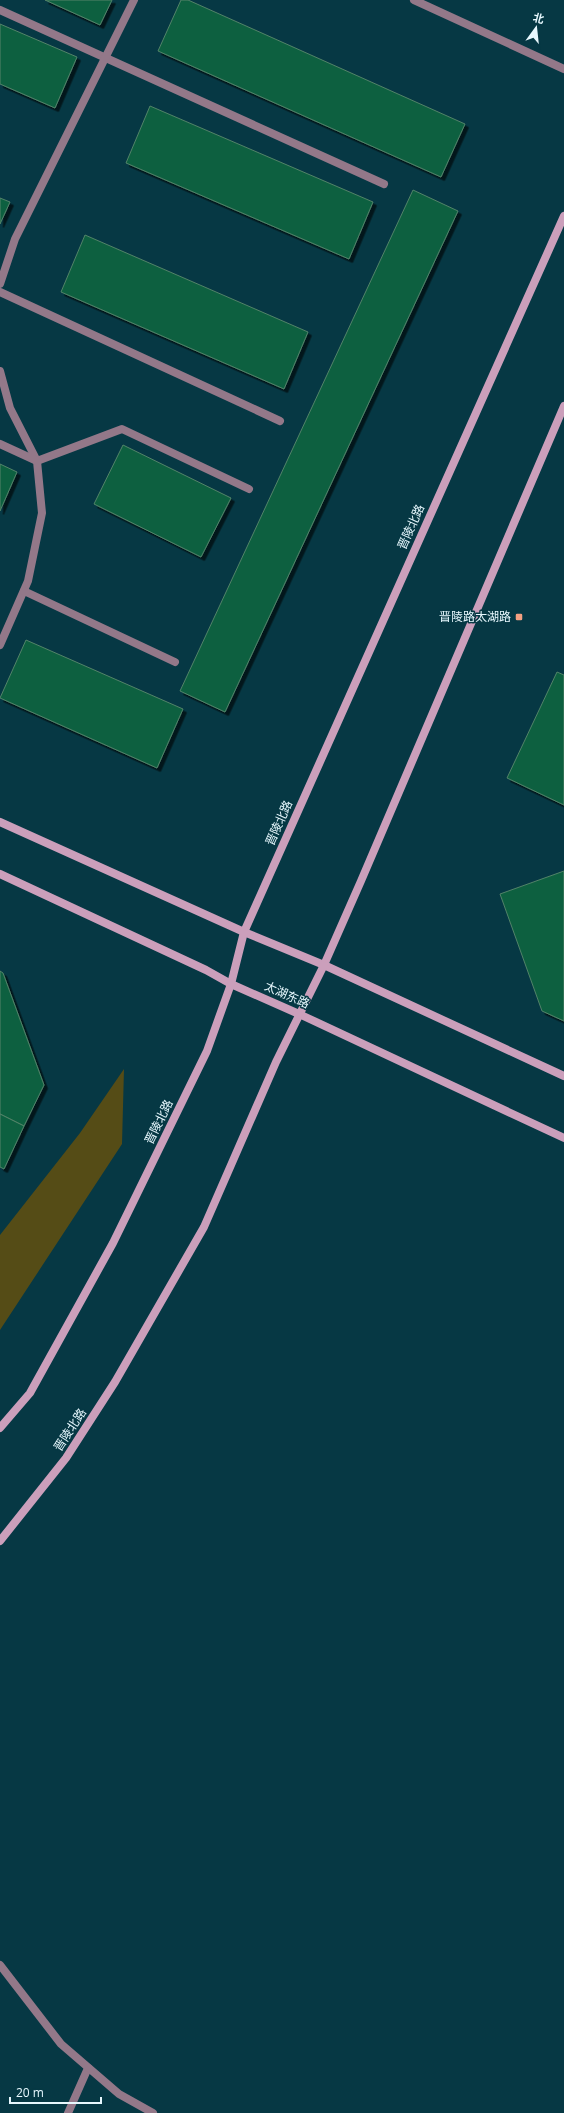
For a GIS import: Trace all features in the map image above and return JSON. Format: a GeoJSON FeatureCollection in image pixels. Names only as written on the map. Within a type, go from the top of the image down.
{"type":"FeatureCollection","features":[{"type":"Feature","properties":{"kind":"main road","name":"晋陵北路"},"geometry":{"type":"LineString","coordinates":[[0,1428],[30,1393],[114,1243],[207,1051],[231,984],[244,932],[564,216]]}},
{"type":"Feature","properties":{"kind":"main road","name":"晋陵北路"},"geometry":{"type":"LineString","coordinates":[[0,1541],[66,1458],[115,1382],[204,1227],[276,1062],[324,965],[564,406]]}},
{"type":"Feature","properties":{"kind":"main road"},"geometry":{"type":"LineString","coordinates":[[0,822],[244,932],[324,965],[564,1076]]}},
{"type":"Feature","properties":{"kind":"main road","name":"太湖东路"},"geometry":{"type":"LineString","coordinates":[[0,874],[206,970],[231,984],[299,1014],[564,1138]]}},
{"type":"Feature","properties":{"kind":"street"},"geometry":{"type":"LineString","coordinates":[[0,284],[15,239],[107,58],[134,0]]}},
{"type":"Feature","properties":{"kind":"street"},"geometry":{"type":"LineString","coordinates":[[414,0],[564,69]]}},
{"type":"Feature","properties":{"kind":"street"},"geometry":{"type":"LineString","coordinates":[[0,10],[384,184]]}},
{"type":"Feature","properties":{"kind":"street"},"geometry":{"type":"LineString","coordinates":[[0,292],[280,421]]}},
{"type":"Feature","properties":{"kind":"street"},"geometry":{"type":"LineString","coordinates":[[0,371],[10,408],[37,461],[42,513],[28,581],[0,645]]}},
{"type":"Feature","properties":{"kind":"street"},"geometry":{"type":"LineString","coordinates":[[0,444],[37,461],[122,429],[248,489]]}},
{"type":"Feature","properties":{"kind":"street"},"geometry":{"type":"LineString","coordinates":[[24,591],[175,662]]}},
{"type":"Feature","properties":{"kind":"street"},"geometry":{"type":"LineString","coordinates":[[0,1965],[61,2044],[118,2094],[153,2113]]}},
{"type":"Feature","properties":{"kind":"street"},"geometry":{"type":"LineString","coordinates":[[68,2113],[88,2068]]}},
{"type":"Feature","properties":{"kind":"shaded area"},"geometry":{"type":"Polygon","coordinates":[[[124,1069],[122,1144],[0,1330],[0,1235],[80,1133],[124,1069]]]}},
{"type":"Feature","properties":{"kind":"building"},"geometry":{"type":"Polygon","coordinates":[[[45,0],[112,0],[100,25],[45,0]]]}},
{"type":"Feature","properties":{"kind":"building"},"geometry":{"type":"Polygon","coordinates":[[[181,0],[188,0],[465,124],[441,177],[158,51],[181,0]]]}},
{"type":"Feature","properties":{"kind":"building"},"geometry":{"type":"Polygon","coordinates":[[[0,24],[77,57],[55,108],[0,84],[0,24]]]}},
{"type":"Feature","properties":{"kind":"building"},"geometry":{"type":"Polygon","coordinates":[[[150,106],[373,202],[349,259],[126,163],[150,106]]]}},
{"type":"Feature","properties":{"kind":"building"},"geometry":{"type":"Polygon","coordinates":[[[413,190],[458,211],[225,712],[180,691],[413,190]]]}},
{"type":"Feature","properties":{"kind":"building"},"geometry":{"type":"Polygon","coordinates":[[[0,198],[10,202],[0,224],[0,198]]]}},
{"type":"Feature","properties":{"kind":"building"},"geometry":{"type":"Polygon","coordinates":[[[85,235],[308,332],[284,389],[61,292],[85,235]]]}},
{"type":"Feature","properties":{"kind":"building"},"geometry":{"type":"Polygon","coordinates":[[[123,445],[231,498],[201,557],[94,504],[123,445]]]}},
{"type":"Feature","properties":{"kind":"building"},"geometry":{"type":"Polygon","coordinates":[[[0,464],[17,472],[0,511],[0,464]]]}},
{"type":"Feature","properties":{"kind":"building"},"geometry":{"type":"Polygon","coordinates":[[[26,640],[183,709],[157,768],[0,698],[26,640]]]}},
{"type":"Feature","properties":{"kind":"building"},"geometry":{"type":"Polygon","coordinates":[[[557,672],[564,675],[564,805],[507,778],[557,672]]]}},
{"type":"Feature","properties":{"kind":"building"},"geometry":{"type":"Polygon","coordinates":[[[564,871],[564,1021],[542,1011],[500,894],[564,871]]]}},
{"type":"Feature","properties":{"kind":"building"},"geometry":{"type":"Polygon","coordinates":[[[0,971],[3,973],[44,1085],[24,1126],[0,1114],[0,971]]]}},
{"type":"Feature","properties":{"kind":"building"},"geometry":{"type":"Polygon","coordinates":[[[0,1114],[24,1126],[4,1169],[0,1167],[0,1114]]]}},
{"type":"Feature","properties":{"kind":"place","name":"晋陵路太湖路"},"geometry":{"type":"Point","coordinates":[519,617]}}]}
